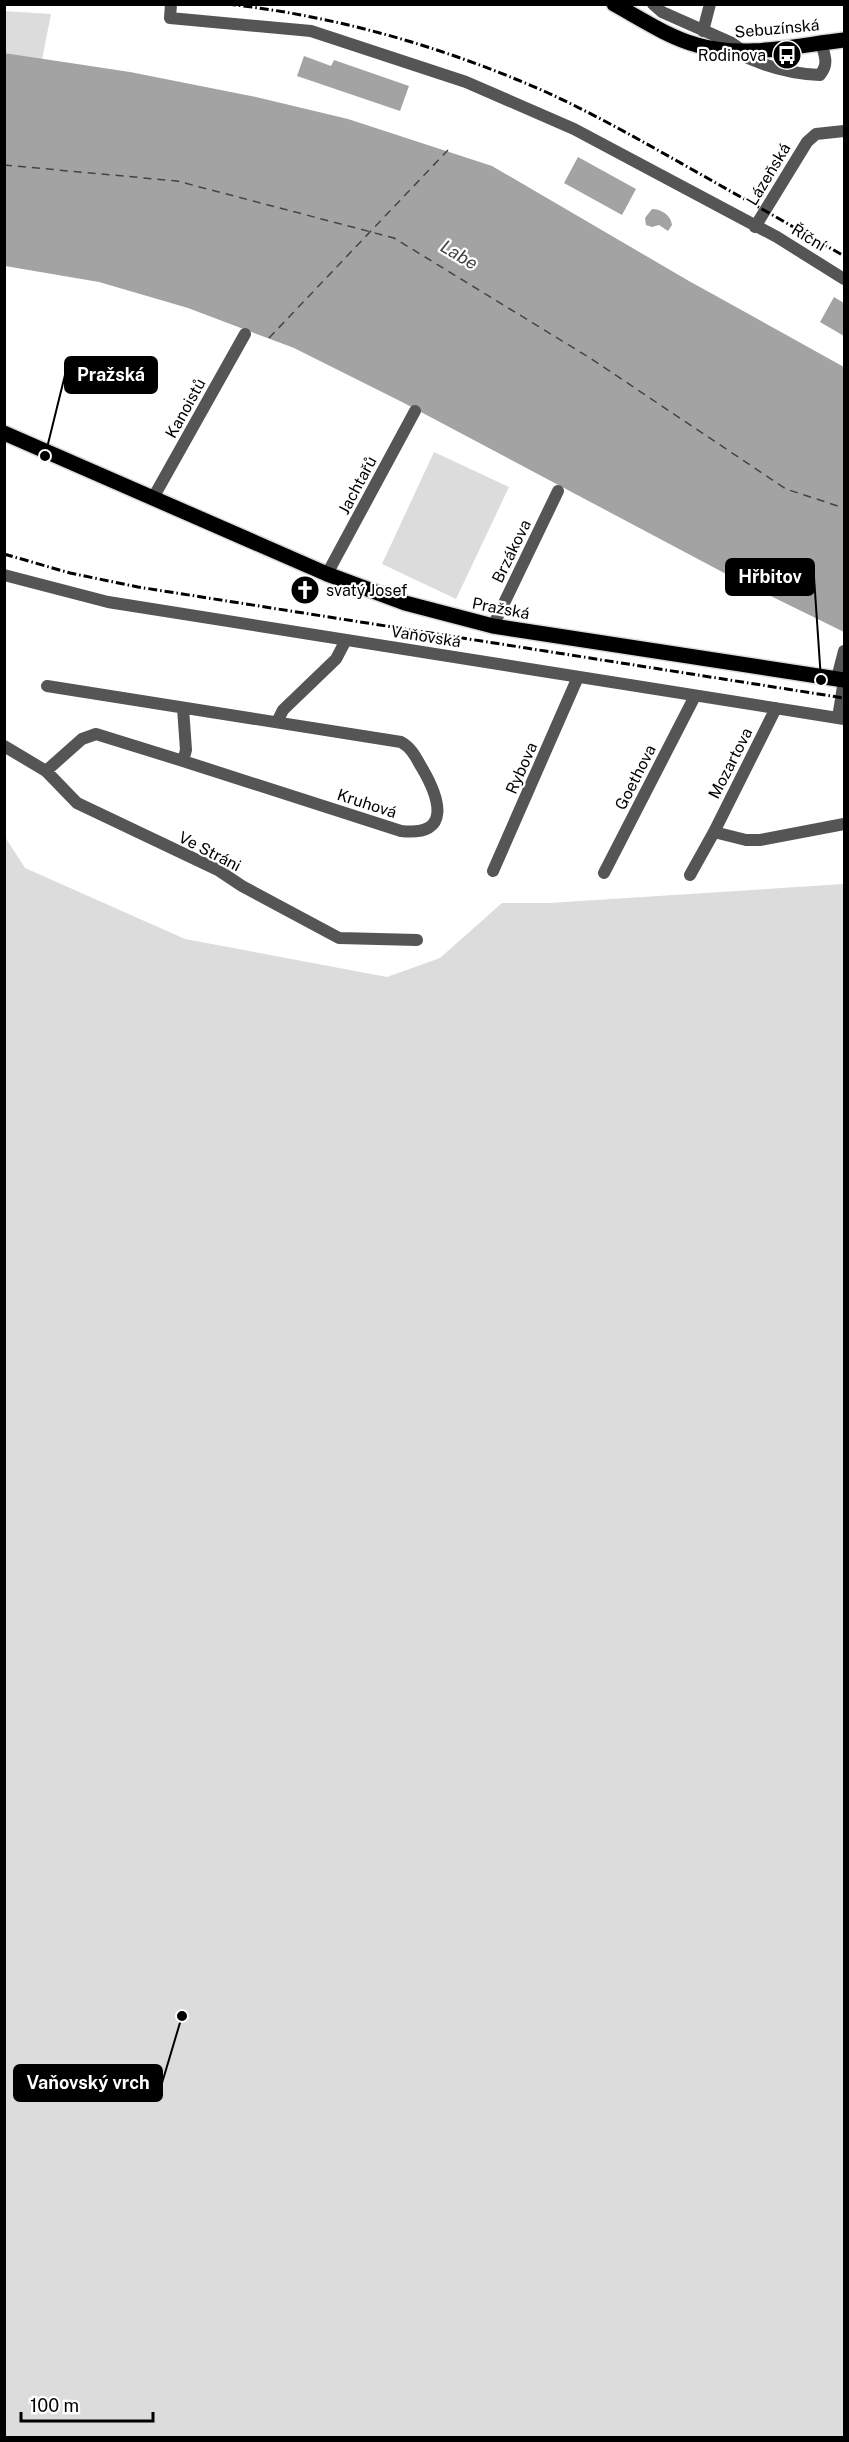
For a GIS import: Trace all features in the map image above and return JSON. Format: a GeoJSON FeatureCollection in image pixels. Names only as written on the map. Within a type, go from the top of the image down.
{"type":"FeatureCollection","features":[{"type":"Feature","properties":{"kind":"main road","name":"Sebuzínská"},"geometry":{"type":"LineString","coordinates":[[614,4],[689,43],[737,51],[844,40]]}},
{"type":"Feature","properties":{"kind":"main road","name":"Pražská"},"geometry":{"type":"LineString","coordinates":[[4,433],[327,574],[405,603],[493,626],[842,679]]}},
{"type":"Feature","properties":{"kind":"street","name":"Říční"},"geometry":{"type":"LineString","coordinates":[[171,4],[170,18],[311,31],[466,82],[574,129],[818,261],[844,279]]}},
{"type":"Feature","properties":{"kind":"street"},"geometry":{"type":"LineString","coordinates":[[653,4],[662,12],[732,43],[737,51],[757,63],[801,75],[820,75],[826,68],[826,58],[821,43]]}},
{"type":"Feature","properties":{"kind":"street"},"geometry":{"type":"LineString","coordinates":[[704,31],[710,4]]}},
{"type":"Feature","properties":{"kind":"street","name":"Lázeňská"},"geometry":{"type":"LineString","coordinates":[[755,227],[807,142],[816,134],[844,130]]}},
{"type":"Feature","properties":{"kind":"street","name":"Kanoistů"},"geometry":{"type":"LineString","coordinates":[[153,498],[245,334]]}},
{"type":"Feature","properties":{"kind":"street","name":"Jachtařů"},"geometry":{"type":"LineString","coordinates":[[327,574],[415,411]]}},
{"type":"Feature","properties":{"kind":"street","name":"Brzákova"},"geometry":{"type":"LineString","coordinates":[[493,626],[558,491]]}},
{"type":"Feature","properties":{"kind":"street","name":"Vaňovská"},"geometry":{"type":"LineString","coordinates":[[4,575],[108,602],[841,718]]}},
{"type":"Feature","properties":{"kind":"street"},"geometry":{"type":"LineString","coordinates":[[277,722],[283,710],[336,659],[346,640]]}},
{"type":"Feature","properties":{"kind":"street"},"geometry":{"type":"LineString","coordinates":[[841,718],[844,651]]}},
{"type":"Feature","properties":{"kind":"street","name":"Rybova"},"geometry":{"type":"LineString","coordinates":[[493,871],[578,676]]}},
{"type":"Feature","properties":{"kind":"street","name":"Kruhová"},"geometry":{"type":"LineString","coordinates":[[46,771],[82,739],[96,734],[401,831],[423,830],[435,822],[438,813],[436,796],[430,782],[407,745],[391,740],[47,686]]}},
{"type":"Feature","properties":{"kind":"street","name":"Goethova"},"geometry":{"type":"LineString","coordinates":[[604,873],[695,696]]}},
{"type":"Feature","properties":{"kind":"street"},"geometry":{"type":"LineString","coordinates":[[183,708],[186,750],[183,761]]}},
{"type":"Feature","properties":{"kind":"street","name":"Mozartova"},"geometry":{"type":"LineString","coordinates":[[690,875],[776,708]]}},
{"type":"Feature","properties":{"kind":"street","name":"Ve Stráni"},"geometry":{"type":"LineString","coordinates":[[4,746],[46,771],[77,803],[218,870],[242,886],[339,939],[417,939]]}},
{"type":"Feature","properties":{"kind":"street"},"geometry":{"type":"LineString","coordinates":[[714,832],[746,840],[760,840],[844,824]]}},
{"type":"Feature","properties":{"kind":"shaded area"},"geometry":{"type":"Polygon","coordinates":[[[4,11],[51,14],[42,60],[5,53],[4,11]]]}},
{"type":"Feature","properties":{"kind":"shaded area"},"geometry":{"type":"Polygon","coordinates":[[[434,452],[509,487],[456,599],[382,564],[434,452]]]}},
{"type":"Feature","properties":{"kind":"shaded area"},"geometry":{"type":"Polygon","coordinates":[[[5,837],[25,868],[185,939],[387,977],[440,958],[502,903],[549,903],[844,884],[844,2437],[5,2437],[5,837]]]}},
{"type":"Feature","properties":{"kind":"water","name":"Labe"},"geometry":{"type":"Polygon","coordinates":[[[4,53],[130,72],[256,97],[348,119],[492,166],[689,281],[844,367],[844,632],[728,575],[402,402],[294,348],[188,308],[99,282],[5,266],[4,53]]]}},
{"type":"Feature","properties":{"kind":"water"},"geometry":{"type":"Polygon","coordinates":[[[304,56],[331,66],[334,60],[409,86],[400,111],[297,76],[304,56]]]}},
{"type":"Feature","properties":{"kind":"water"},"geometry":{"type":"Polygon","coordinates":[[[578,157],[636,189],[622,215],[564,183],[578,157]]]}},
{"type":"Feature","properties":{"kind":"water"},"geometry":{"type":"Polygon","coordinates":[[[652,209],[662,211],[670,218],[672,225],[668,231],[659,225],[652,227],[646,225],[645,218],[652,209]]]}},
{"type":"Feature","properties":{"kind":"water"},"geometry":{"type":"Polygon","coordinates":[[[834,297],[844,303],[844,336],[820,322],[834,297]]]}},
{"type":"Feature","properties":{"kind":"ferry route"},"geometry":{"type":"LineString","coordinates":[[269,338],[448,150]]}},
{"type":"Feature","properties":{"kind":"ferry route"},"geometry":{"type":"LineString","coordinates":[[4,165],[177,181],[394,238],[590,358],[786,489],[844,508]]}},
{"type":"Feature","properties":{"kind":"railway"},"geometry":{"type":"LineString","coordinates":[[227,4],[309,16],[349,25],[429,48],[508,76],[564,100],[617,127],[844,256]]}},
{"type":"Feature","properties":{"kind":"railway"},"geometry":{"type":"LineString","coordinates":[[4,554],[70,573],[138,587],[844,698]]}},
{"type":"Feature","properties":{"kind":"place","name":"Rodinova"},"geometry":{"type":"Point","coordinates":[787,55]}},
{"type":"Feature","properties":{"kind":"place","name":"Pražská"},"geometry":{"type":"Point","coordinates":[45,456]}},
{"type":"Feature","properties":{"kind":"place","name":"svatý Josef"},"geometry":{"type":"Point","coordinates":[305,590]}},
{"type":"Feature","properties":{"kind":"place","name":"Hřbitov"},"geometry":{"type":"Point","coordinates":[821,680]}},
{"type":"Feature","properties":{"kind":"place","name":"Vaňovský vrch"},"geometry":{"type":"Point","coordinates":[182,2016]}}]}
